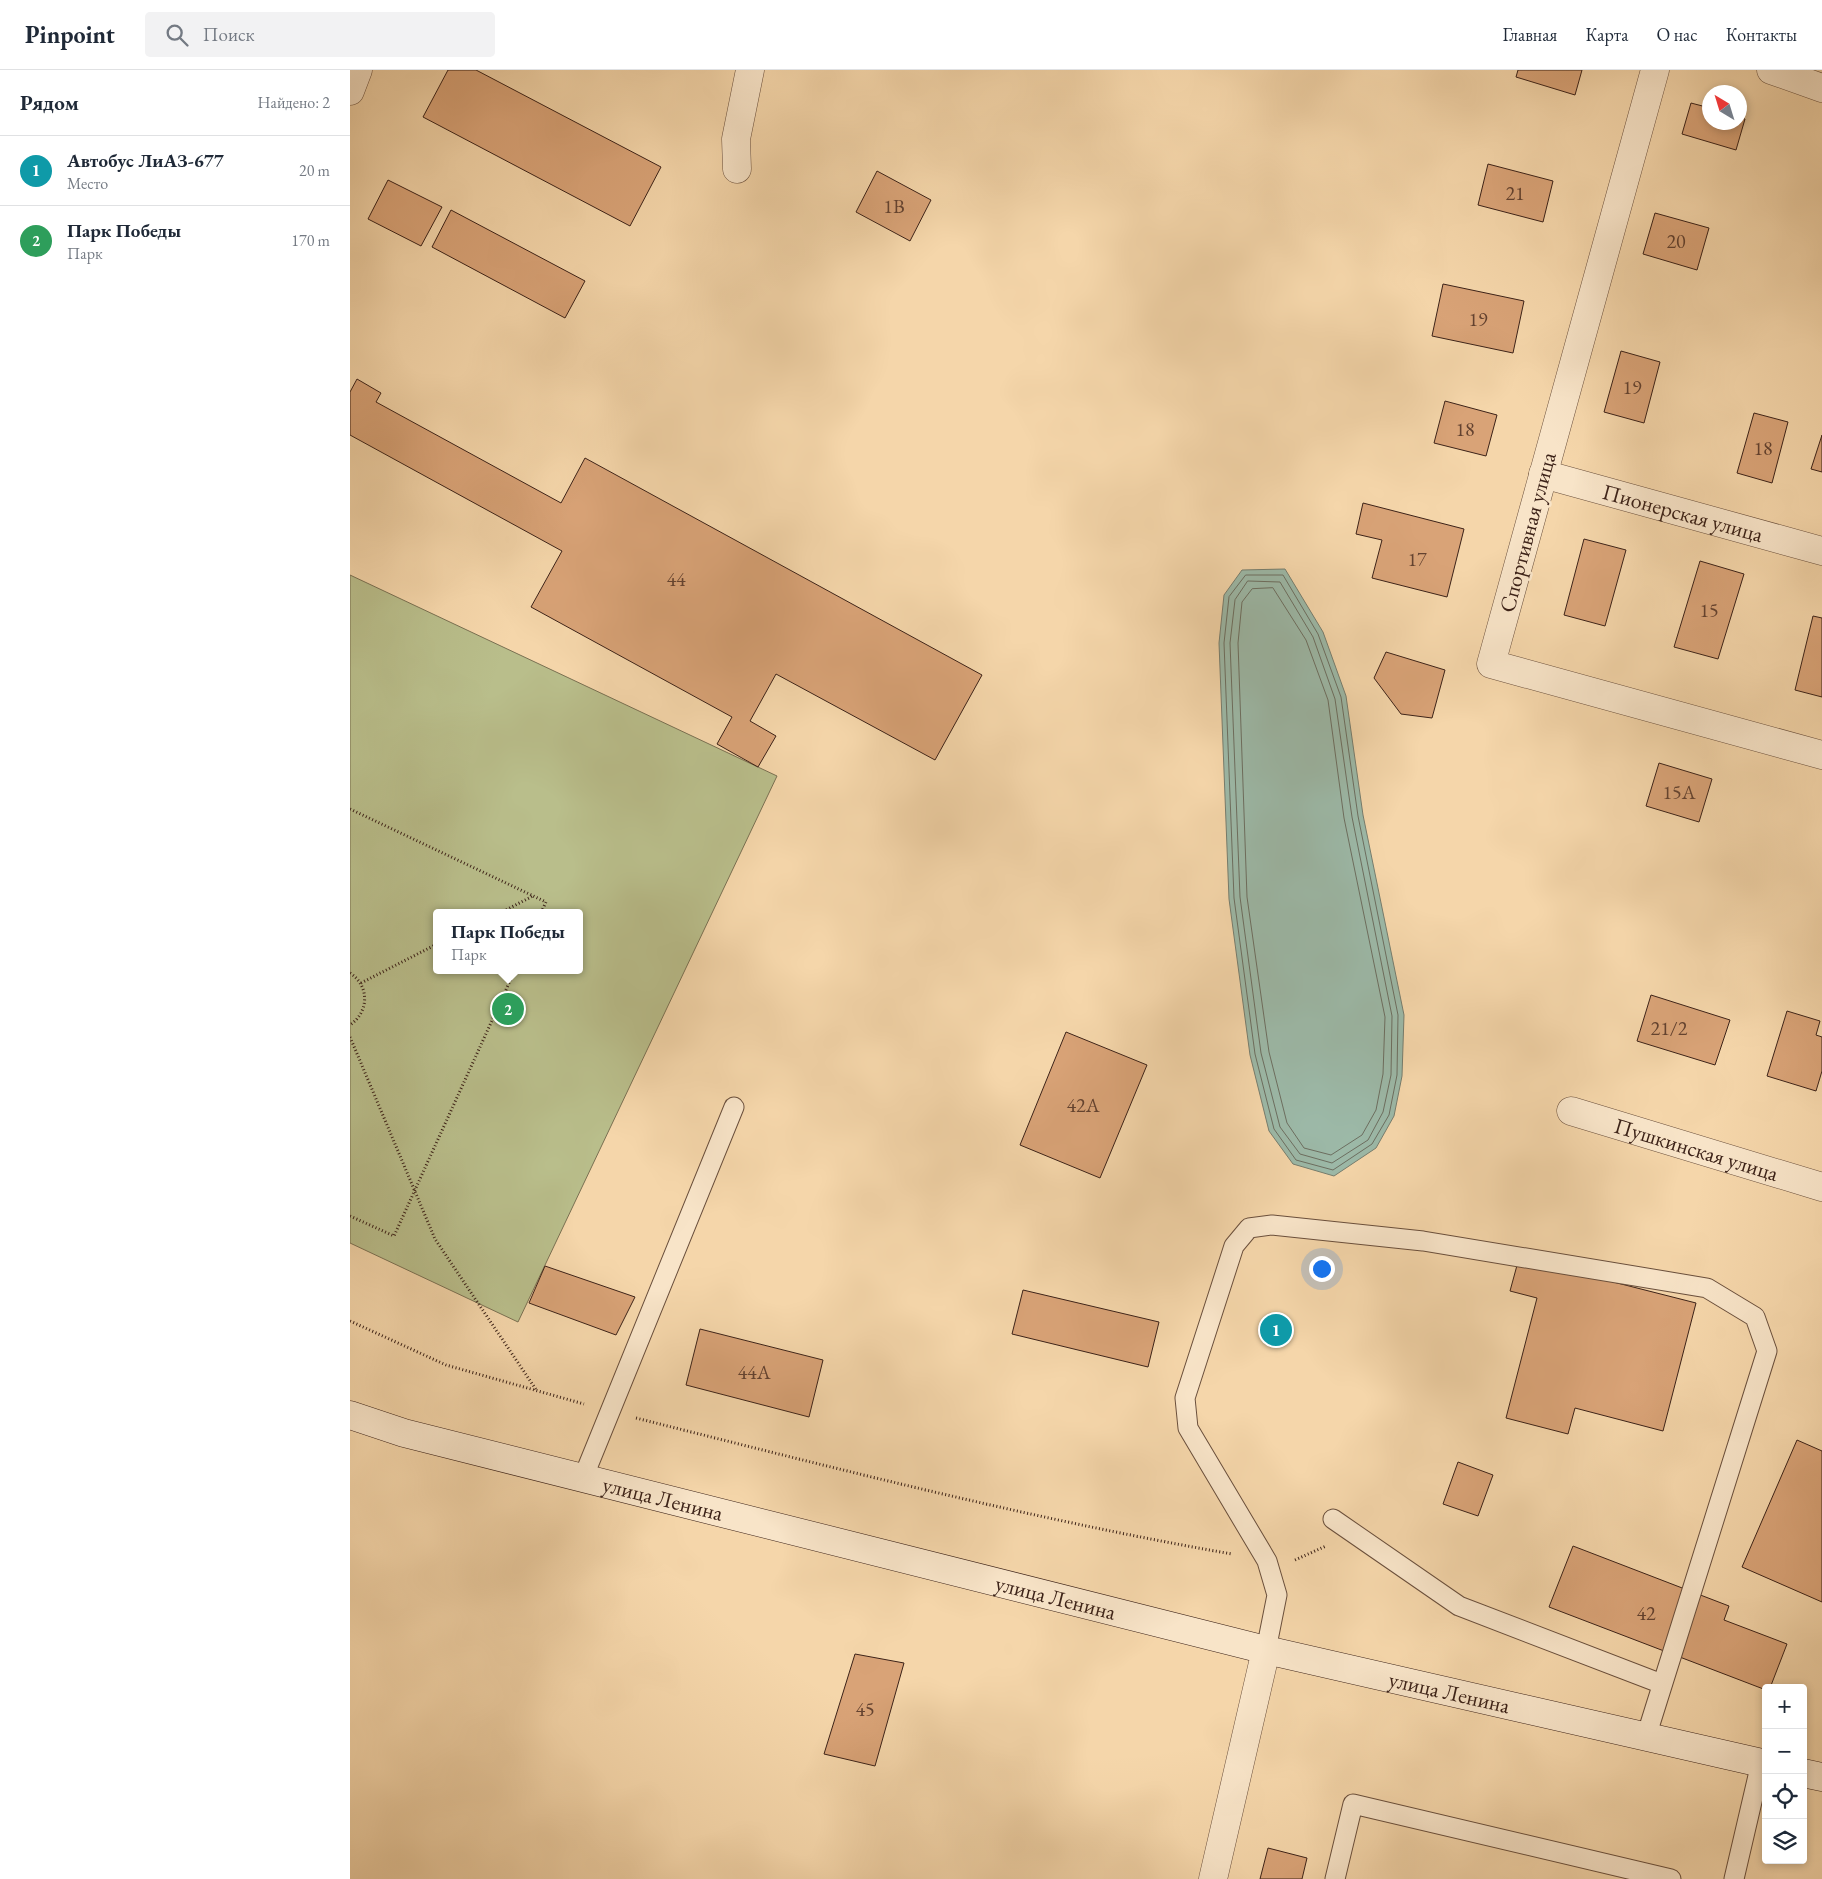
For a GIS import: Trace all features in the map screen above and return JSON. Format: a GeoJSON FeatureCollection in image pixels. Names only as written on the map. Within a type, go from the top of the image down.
{"type":"FeatureCollection","features":[{"type":"Feature","properties":{"kind":"street"},"geometry":{"type":"LineString","coordinates":[[350,91],[358,70]]}},
{"type":"Feature","properties":{"kind":"street"},"geometry":{"type":"LineString","coordinates":[[738,169],[736,139],[750,70]]}},
{"type":"Feature","properties":{"kind":"street","name":"Спортивная улица"},"geometry":{"type":"LineString","coordinates":[[1655,70],[1491,664],[1822,754]]}},
{"type":"Feature","properties":{"kind":"street"},"geometry":{"type":"LineString","coordinates":[[1771,70],[1822,88]]}},
{"type":"Feature","properties":{"kind":"street","name":"Пионерская улица"},"geometry":{"type":"LineString","coordinates":[[1543,474],[1822,551]]}},
{"type":"Feature","properties":{"kind":"street","name":"Пушкинская улица"},"geometry":{"type":"LineString","coordinates":[[1571,1111],[1822,1187]]}},
{"type":"Feature","properties":{"kind":"street","name":"улица Ленина"},"geometry":{"type":"LineString","coordinates":[[350,1415],[404,1433],[1266,1650],[1762,1764]]}},
{"type":"Feature","properties":{"kind":"street"},"geometry":{"type":"LineString","coordinates":[[1213,1879],[1266,1650]]}},
{"type":"Feature","properties":{"kind":"street"},"geometry":{"type":"LineString","coordinates":[[1807,1774],[1822,1777]]}},
{"type":"Feature","properties":{"kind":"lane"},"geometry":{"type":"LineString","coordinates":[[583,1478],[734,1107]]}},
{"type":"Feature","properties":{"kind":"lane"},"geometry":{"type":"LineString","coordinates":[[1266,1650],[1277,1596],[1267,1561],[1188,1428],[1185,1398],[1234,1246],[1249,1228],[1272,1225],[1423,1241],[1707,1288],[1755,1317],[1767,1351],[1646,1737]]}},
{"type":"Feature","properties":{"kind":"lane"},"geometry":{"type":"LineString","coordinates":[[1333,1520],[1459,1606],[1662,1684]]}},
{"type":"Feature","properties":{"kind":"lane"},"geometry":{"type":"LineString","coordinates":[[1734,1879],[1762,1772]]}},
{"type":"Feature","properties":{"kind":"lane"},"geometry":{"type":"LineString","coordinates":[[1335,1879],[1353,1804],[1671,1879]]}},
{"type":"Feature","properties":{"kind":"path"},"geometry":{"type":"LineString","coordinates":[[350,808],[546,902],[543,909]]}},
{"type":"Feature","properties":{"kind":"path"},"geometry":{"type":"LineString","coordinates":[[508,909],[534,896]]}},
{"type":"Feature","properties":{"kind":"path"},"geometry":{"type":"LineString","coordinates":[[361,983],[433,946]]}},
{"type":"Feature","properties":{"kind":"path"},"geometry":{"type":"LineString","coordinates":[[350,973],[361,983],[364,991],[364,1006],[360,1016],[350,1025]]}},
{"type":"Feature","properties":{"kind":"path"},"geometry":{"type":"LineString","coordinates":[[350,1216],[394,1236],[513,974]]}},
{"type":"Feature","properties":{"kind":"path"},"geometry":{"type":"LineString","coordinates":[[350,1037],[435,1239],[537,1391]]}},
{"type":"Feature","properties":{"kind":"path"},"geometry":{"type":"LineString","coordinates":[[350,1321],[446,1365],[610,1412],[926,1491],[1155,1541],[1267,1561],[1296,1560],[1352,1533]]}},
{"type":"Feature","properties":{"kind":"green space"},"geometry":{"type":"Polygon","coordinates":[[[350,575],[777,776],[518,1322],[350,1243],[350,575]]]}},
{"type":"Feature","properties":{"kind":"water"},"geometry":{"type":"Polygon","coordinates":[[[1285,569],[1323,632],[1346,696],[1363,815],[1404,1015],[1402,1076],[1394,1116],[1376,1148],[1334,1176],[1293,1164],[1269,1131],[1250,1055],[1229,899],[1219,643],[1224,595],[1242,570],[1285,569]]]}},
{"type":"Feature","properties":{"kind":"building"},"geometry":{"type":"Polygon","coordinates":[[[448,70],[476,70],[661,167],[630,226],[423,117],[448,70]]]}},
{"type":"Feature","properties":{"kind":"building"},"geometry":{"type":"Polygon","coordinates":[[[1518,70],[1582,70],[1575,95],[1516,77],[1518,70]]]}},
{"type":"Feature","properties":{"kind":"building"},"geometry":{"type":"Polygon","coordinates":[[[1691,103],[1702,106],[1702,130],[1742,130],[1736,150],[1682,134],[1691,103]]]}},
{"type":"Feature","properties":{"kind":"building"},"geometry":{"type":"Polygon","coordinates":[[[1488,164],[1553,181],[1543,222],[1478,205],[1488,164]]]}},
{"type":"Feature","properties":{"kind":"building"},"geometry":{"type":"Polygon","coordinates":[[[877,171],[931,200],[910,241],[856,212],[877,171]]]}},
{"type":"Feature","properties":{"kind":"building"},"geometry":{"type":"Polygon","coordinates":[[[388,180],[442,207],[421,246],[368,219],[388,180]]]}},
{"type":"Feature","properties":{"kind":"building"},"geometry":{"type":"Polygon","coordinates":[[[451,210],[585,281],[565,318],[432,247],[451,210]]]}},
{"type":"Feature","properties":{"kind":"building"},"geometry":{"type":"Polygon","coordinates":[[[1655,213],[1709,228],[1697,270],[1643,254],[1655,213]]]}},
{"type":"Feature","properties":{"kind":"building"},"geometry":{"type":"Polygon","coordinates":[[[1443,284],[1524,301],[1513,353],[1432,336],[1443,284]]]}},
{"type":"Feature","properties":{"kind":"building"},"geometry":{"type":"Polygon","coordinates":[[[1621,351],[1660,362],[1644,423],[1604,412],[1621,351]]]}},
{"type":"Feature","properties":{"kind":"building"},"geometry":{"type":"Polygon","coordinates":[[[357,379],[381,393],[376,402],[561,503],[585,458],[982,675],[935,760],[776,674],[750,721],[776,736],[758,767],[717,744],[732,717],[531,607],[562,551],[350,435],[350,392],[357,379]]]}},
{"type":"Feature","properties":{"kind":"building"},"geometry":{"type":"Polygon","coordinates":[[[1445,401],[1497,415],[1486,456],[1434,443],[1445,401]]]}},
{"type":"Feature","properties":{"kind":"building"},"geometry":{"type":"Polygon","coordinates":[[[1754,413],[1788,422],[1772,483],[1737,473],[1754,413]]]}},
{"type":"Feature","properties":{"kind":"building"},"geometry":{"type":"Polygon","coordinates":[[[1822,435],[1822,472],[1811,469],[1822,435]]]}},
{"type":"Feature","properties":{"kind":"building"},"geometry":{"type":"Polygon","coordinates":[[[1363,503],[1464,529],[1447,597],[1372,578],[1382,540],[1356,534],[1363,503]]]}},
{"type":"Feature","properties":{"kind":"building"},"geometry":{"type":"Polygon","coordinates":[[[1584,539],[1626,550],[1605,626],[1564,615],[1584,539]]]}},
{"type":"Feature","properties":{"kind":"building"},"geometry":{"type":"Polygon","coordinates":[[[1700,561],[1744,574],[1718,659],[1674,647],[1700,561]]]}},
{"type":"Feature","properties":{"kind":"building"},"geometry":{"type":"Polygon","coordinates":[[[1813,616],[1822,618],[1822,697],[1795,690],[1813,616]]]}},
{"type":"Feature","properties":{"kind":"building"},"geometry":{"type":"Polygon","coordinates":[[[1386,652],[1445,670],[1432,718],[1401,714],[1374,678],[1386,652]]]}},
{"type":"Feature","properties":{"kind":"building"},"geometry":{"type":"Polygon","coordinates":[[[1659,763],[1712,779],[1699,822],[1646,806],[1659,763]]]}},
{"type":"Feature","properties":{"kind":"building"},"geometry":{"type":"Polygon","coordinates":[[[1651,995],[1730,1020],[1715,1065],[1637,1041],[1651,995]]]}},
{"type":"Feature","properties":{"kind":"building"},"geometry":{"type":"Polygon","coordinates":[[[1787,1011],[1820,1021],[1816,1035],[1822,1037],[1822,1071],[1816,1091],[1767,1076],[1787,1011]]]}},
{"type":"Feature","properties":{"kind":"building"},"geometry":{"type":"Polygon","coordinates":[[[1066,1032],[1147,1065],[1100,1178],[1020,1145],[1066,1032]]]}},
{"type":"Feature","properties":{"kind":"building"},"geometry":{"type":"Polygon","coordinates":[[[1519,1258],[1696,1303],[1663,1431],[1575,1408],[1568,1434],[1506,1418],[1537,1298],[1510,1291],[1519,1258]]]}},
{"type":"Feature","properties":{"kind":"building"},"geometry":{"type":"Polygon","coordinates":[[[545,1266],[635,1297],[616,1335],[529,1303],[545,1266]]]}},
{"type":"Feature","properties":{"kind":"building"},"geometry":{"type":"Polygon","coordinates":[[[1023,1290],[1159,1322],[1148,1367],[1012,1334],[1023,1290]]]}},
{"type":"Feature","properties":{"kind":"building"},"geometry":{"type":"Polygon","coordinates":[[[700,1329],[823,1360],[809,1417],[686,1385],[700,1329]]]}},
{"type":"Feature","properties":{"kind":"building"},"geometry":{"type":"Polygon","coordinates":[[[1797,1440],[1822,1451],[1822,1602],[1742,1567],[1797,1440]]]}},
{"type":"Feature","properties":{"kind":"building"},"geometry":{"type":"Polygon","coordinates":[[[1458,1462],[1493,1475],[1478,1516],[1443,1504],[1458,1462]]]}},
{"type":"Feature","properties":{"kind":"building"},"geometry":{"type":"Polygon","coordinates":[[[1573,1546],[1729,1606],[1724,1620],[1787,1644],[1772,1684],[1762,1684],[1762,1688],[1549,1607],[1573,1546]]]}},
{"type":"Feature","properties":{"kind":"building"},"geometry":{"type":"Polygon","coordinates":[[[855,1654],[904,1663],[875,1766],[824,1754],[855,1654]]]}},
{"type":"Feature","properties":{"kind":"building"},"geometry":{"type":"Polygon","coordinates":[[[1268,1848],[1307,1858],[1302,1879],[1260,1879],[1268,1848]]]}},
{"type":"Feature","properties":{"kind":"place","name":"Парк Победы"},"geometry":{"type":"Point","coordinates":[508,1009]}},
{"type":"Feature","properties":{"kind":"place","name":"Автобус ЛиАЗ-677"},"geometry":{"type":"Point","coordinates":[1276,1330]}}]}
